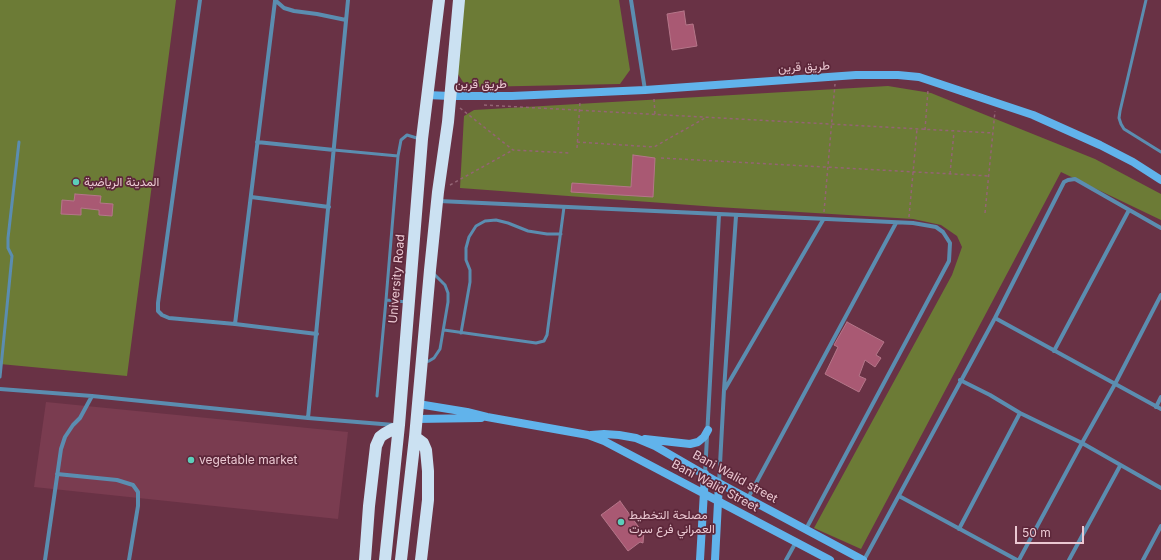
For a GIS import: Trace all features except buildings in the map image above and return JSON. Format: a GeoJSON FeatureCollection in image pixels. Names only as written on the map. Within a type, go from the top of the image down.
{"type":"FeatureCollection","features":[{"type":"Feature","properties":{"kind":"highway","name":"University Road"},"geometry":{"type":"LineString","coordinates":[[385,560],[409,302],[422,139],[439,0]]}},
{"type":"Feature","properties":{"kind":"highway"},"geometry":{"type":"LineString","coordinates":[[401,560],[459,0]]}},
{"type":"Feature","properties":{"kind":"highway"},"geometry":{"type":"LineString","coordinates":[[365,560],[369,506],[376,446],[380,437],[398,427]]}},
{"type":"Feature","properties":{"kind":"highway"},"geometry":{"type":"LineString","coordinates":[[415,429],[426,450],[428,471],[428,500],[421,560]]}},
{"type":"Feature","properties":{"kind":"street"},"geometry":{"type":"LineString","coordinates":[[200,0],[158,311],[162,315],[169,318],[317,334]]}},
{"type":"Feature","properties":{"kind":"street"},"geometry":{"type":"LineString","coordinates":[[235,324],[275,0]]}},
{"type":"Feature","properties":{"kind":"street"},"geometry":{"type":"LineString","coordinates":[[275,0],[284,8],[294,11],[346,20]]}},
{"type":"Feature","properties":{"kind":"street"},"geometry":{"type":"LineString","coordinates":[[308,418],[348,0]]}},
{"type":"Feature","properties":{"kind":"street"},"geometry":{"type":"LineString","coordinates":[[631,0],[645,90]]}},
{"type":"Feature","properties":{"kind":"street","name":"طريق قرين"},"geometry":{"type":"LineString","coordinates":[[427,95],[449,100],[645,90],[835,77],[898,75],[919,77],[1033,115],[1100,145],[1133,162],[1161,180]]}},
{"type":"Feature","properties":{"kind":"street"},"geometry":{"type":"LineString","coordinates":[[257,142],[334,150]]}},
{"type":"Feature","properties":{"kind":"street"},"geometry":{"type":"LineString","coordinates":[[864,560],[960,380],[995,318],[1049,209],[1066,180],[1075,179],[1161,228]]}},
{"type":"Feature","properties":{"kind":"street"},"geometry":{"type":"LineString","coordinates":[[251,196],[329,207]]}},
{"type":"Feature","properties":{"kind":"street"},"geometry":{"type":"LineString","coordinates":[[438,196],[564,207],[908,223],[936,227],[943,232],[950,244],[949,261],[806,529]]}},
{"type":"Feature","properties":{"kind":"street"},"geometry":{"type":"LineString","coordinates":[[1054,351],[1129,210]]}},
{"type":"Feature","properties":{"kind":"street"},"geometry":{"type":"LineString","coordinates":[[700,560],[719,215]]}},
{"type":"Feature","properties":{"kind":"street"},"geometry":{"type":"LineString","coordinates":[[715,560],[724,390],[736,216]]}},
{"type":"Feature","properties":{"kind":"street"},"geometry":{"type":"LineString","coordinates":[[724,390],[823,220]]}},
{"type":"Feature","properties":{"kind":"street"},"geometry":{"type":"LineString","coordinates":[[748,498],[896,223]]}},
{"type":"Feature","properties":{"kind":"street"},"geometry":{"type":"LineString","coordinates":[[899,496],[1018,560],[1115,384],[1161,295]]}},
{"type":"Feature","properties":{"kind":"street"},"geometry":{"type":"LineString","coordinates":[[995,318],[1161,409]]}},
{"type":"Feature","properties":{"kind":"street"},"geometry":{"type":"LineString","coordinates":[[960,380],[990,395],[1020,413],[1082,443],[1161,488]]}},
{"type":"Feature","properties":{"kind":"street"},"geometry":{"type":"LineString","coordinates":[[0,389],[92,396],[398,427]]}},
{"type":"Feature","properties":{"kind":"street"},"geometry":{"type":"LineString","coordinates":[[45,560],[61,449],[65,437],[80,418],[92,396]]}},
{"type":"Feature","properties":{"kind":"street"},"geometry":{"type":"LineString","coordinates":[[1156,407],[1161,397]]}},
{"type":"Feature","properties":{"kind":"street"},"geometry":{"type":"LineString","coordinates":[[418,404],[467,412],[487,418],[588,435]]}},
{"type":"Feature","properties":{"kind":"street"},"geometry":{"type":"LineString","coordinates":[[959,529],[1020,413]]}},
{"type":"Feature","properties":{"kind":"street"},"geometry":{"type":"LineString","coordinates":[[415,429],[487,418]]}},
{"type":"Feature","properties":{"kind":"street"},"geometry":{"type":"LineString","coordinates":[[636,438],[690,444],[698,442],[704,437],[708,430]]}},
{"type":"Feature","properties":{"kind":"street","name":"Bani Walid street"},"geometry":{"type":"LineString","coordinates":[[588,435],[619,435],[636,438],[656,446],[719,483],[864,560]]}},
{"type":"Feature","properties":{"kind":"street","name":"Bani Walid Street"},"geometry":{"type":"LineString","coordinates":[[588,435],[620,448],[830,560]]}},
{"type":"Feature","properties":{"kind":"street"},"geometry":{"type":"LineString","coordinates":[[1069,560],[1120,466]]}},
{"type":"Feature","properties":{"kind":"street"},"geometry":{"type":"LineString","coordinates":[[57,474],[117,480],[133,485],[138,492],[138,506],[129,560]]}},
{"type":"Feature","properties":{"kind":"street"},"geometry":{"type":"LineString","coordinates":[[1144,560],[1161,526]]}},
{"type":"Feature","properties":{"kind":"street"},"geometry":{"type":"LineString","coordinates":[[786,560],[796,542]]}},
{"type":"Feature","properties":{"kind":"lane"},"geometry":{"type":"LineString","coordinates":[[1146,0],[1119,118],[1124,129],[1161,152]]}},
{"type":"Feature","properties":{"kind":"lane"},"geometry":{"type":"LineString","coordinates":[[376,396],[398,156],[401,140],[407,135],[422,139]]}},
{"type":"Feature","properties":{"kind":"lane"},"geometry":{"type":"LineString","coordinates":[[0,377],[12,256],[8,248],[8,238],[19,142]]}},
{"type":"Feature","properties":{"kind":"lane"},"geometry":{"type":"LineString","coordinates":[[334,150],[398,156]]}},
{"type":"Feature","properties":{"kind":"lane"},"geometry":{"type":"LineString","coordinates":[[444,330],[536,344],[544,340],[547,335],[564,207]]}},
{"type":"Feature","properties":{"kind":"lane"},"geometry":{"type":"LineString","coordinates":[[461,333],[470,282],[470,270],[466,260],[466,248],[469,237],[476,226],[484,221],[496,220],[528,231],[547,234],[561,234]]}},
{"type":"Feature","properties":{"kind":"lane"},"geometry":{"type":"LineString","coordinates":[[421,363],[430,361],[438,354],[442,344],[448,302],[448,293],[442,281],[430,270]]}},
{"type":"Feature","properties":{"kind":"lane"},"geometry":{"type":"LineString","coordinates":[[386,300],[409,302]]}},
{"type":"Feature","properties":{"kind":"path"},"geometry":{"type":"LineString","coordinates":[[823,220],[835,77]]}},
{"type":"Feature","properties":{"kind":"path"},"geometry":{"type":"LineString","coordinates":[[925,130],[929,80]]}},
{"type":"Feature","properties":{"kind":"path"},"geometry":{"type":"LineString","coordinates":[[654,89],[655,115]]}},
{"type":"Feature","properties":{"kind":"path"},"geometry":{"type":"LineString","coordinates":[[577,148],[580,93]]}},
{"type":"Feature","properties":{"kind":"path"},"geometry":{"type":"LineString","coordinates":[[449,100],[513,150]]}},
{"type":"Feature","properties":{"kind":"path"},"geometry":{"type":"LineString","coordinates":[[985,213],[996,102]]}},
{"type":"Feature","properties":{"kind":"path"},"geometry":{"type":"LineString","coordinates":[[478,105],[993,133]]}},
{"type":"Feature","properties":{"kind":"path"},"geometry":{"type":"LineString","coordinates":[[577,142],[654,147],[706,118]]}},
{"type":"Feature","properties":{"kind":"path"},"geometry":{"type":"LineString","coordinates":[[908,223],[917,129]]}},
{"type":"Feature","properties":{"kind":"path"},"geometry":{"type":"LineString","coordinates":[[950,174],[954,131]]}},
{"type":"Feature","properties":{"kind":"path"},"geometry":{"type":"LineString","coordinates":[[438,196],[513,150],[570,153]]}},
{"type":"Feature","properties":{"kind":"path"},"geometry":{"type":"LineString","coordinates":[[661,158],[989,176]]}},
{"type":"Feature","properties":{"kind":"shaded area","name":"vegetable market"},"geometry":{"type":"Polygon","coordinates":[[[46,402],[348,432],[338,519],[34,487],[46,402]]]}},
{"type":"Feature","properties":{"kind":"green space","name":"المدينة الرياضية"},"geometry":{"type":"Polygon","coordinates":[[[0,0],[176,0],[127,376],[0,364],[0,0]]]}},
{"type":"Feature","properties":{"kind":"green space"},"geometry":{"type":"Polygon","coordinates":[[[463,0],[619,0],[630,70],[620,84],[475,87],[463,82],[456,71],[463,0]]]}},
{"type":"Feature","properties":{"kind":"green space"},"geometry":{"type":"Polygon","coordinates":[[[888,86],[931,93],[1095,159],[1161,194],[1161,220],[1061,172],[861,549],[814,528],[952,275],[962,247],[957,236],[941,225],[913,219],[717,207],[460,188],[464,116],[474,110],[888,86]]]}},
{"type":"Feature","properties":{"kind":"place","name":"المدينة الرياضية"},"geometry":{"type":"Point","coordinates":[76,182]}},
{"type":"Feature","properties":{"kind":"place","name":"vegetable market"},"geometry":{"type":"Point","coordinates":[191,460]}},
{"type":"Feature","properties":{"kind":"place","name":"مصلحة التخطيط العمراني فرع سرت"},"geometry":{"type":"Point","coordinates":[621,522]}}]}
